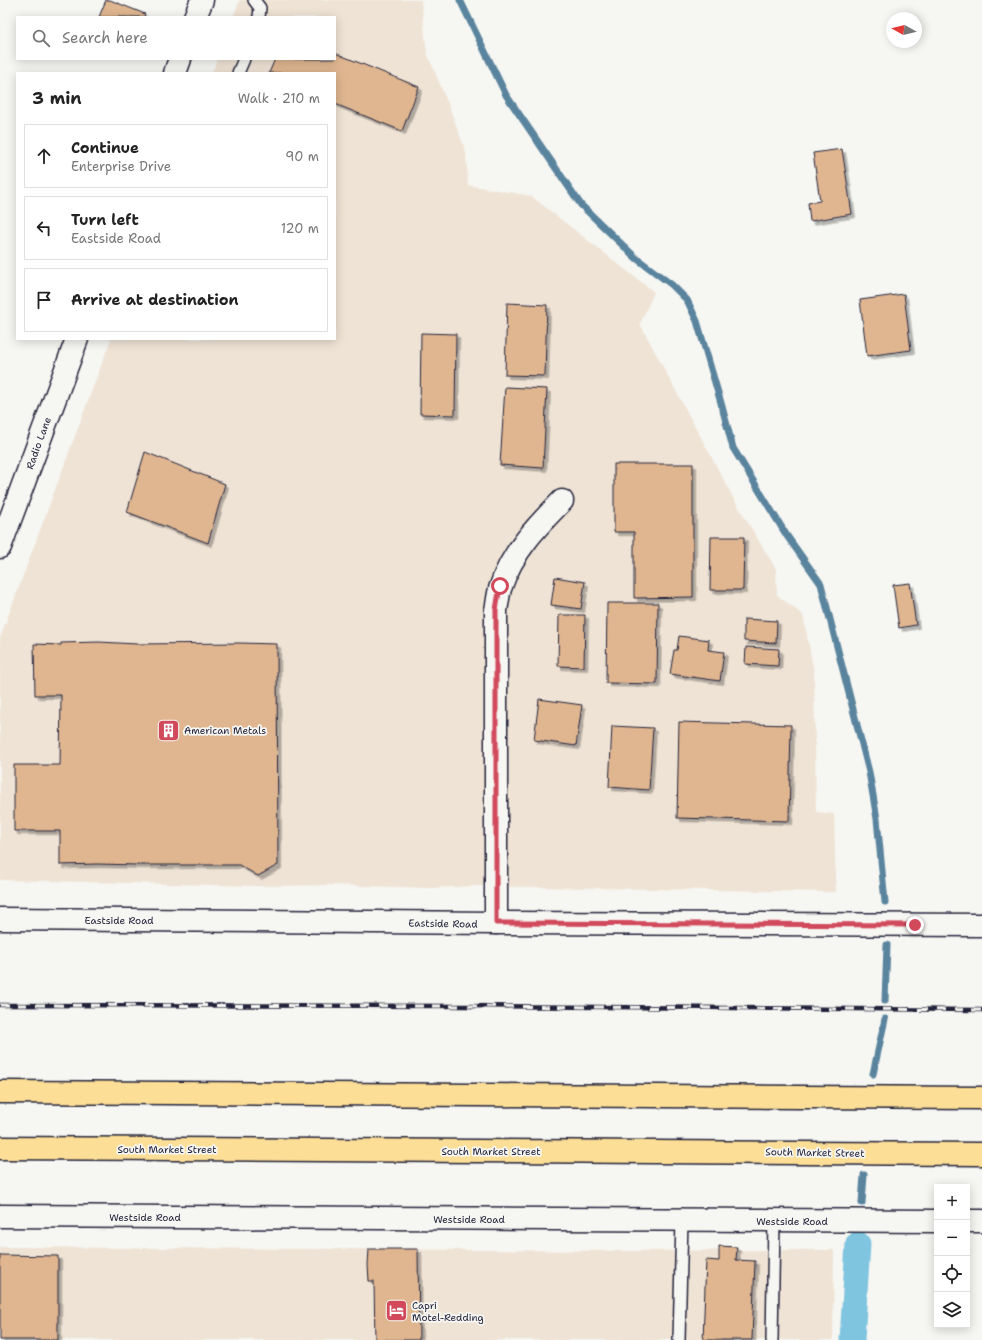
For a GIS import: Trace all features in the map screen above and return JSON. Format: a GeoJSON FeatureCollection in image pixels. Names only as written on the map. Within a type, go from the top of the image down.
{"type":"FeatureCollection","features":[{"type":"Feature","properties":{"kind":"main road"},"geometry":{"type":"LineString","coordinates":[[0,1092],[982,1098]]}},
{"type":"Feature","properties":{"kind":"main road","name":"South Market Street"},"geometry":{"type":"LineString","coordinates":[[0,1148],[982,1154]]}},
{"type":"Feature","properties":{"kind":"street"},"geometry":{"type":"LineString","coordinates":[[195,16],[202,0]]}},
{"type":"Feature","properties":{"kind":"street"},"geometry":{"type":"LineString","coordinates":[[175,72],[180,60]]}},
{"type":"Feature","properties":{"kind":"street","name":"Radio Lane"},"geometry":{"type":"LineString","coordinates":[[0,547],[77,340]]}},
{"type":"Feature","properties":{"kind":"street"},"geometry":{"type":"LineString","coordinates":[[496,923],[496,610],[500,586],[511,563],[541,521],[562,501]]}},
{"type":"Feature","properties":{"kind":"street","name":"Eastside Road"},"geometry":{"type":"LineString","coordinates":[[0,919],[982,925]]}},
{"type":"Feature","properties":{"kind":"street","name":"Westside Road"},"geometry":{"type":"LineString","coordinates":[[0,1216],[934,1221]]}},
{"type":"Feature","properties":{"kind":"street"},"geometry":{"type":"LineString","coordinates":[[970,1221],[982,1221]]}},
{"type":"Feature","properties":{"kind":"lane"},"geometry":{"type":"LineString","coordinates":[[254,0],[260,8],[259,16]]}},
{"type":"Feature","properties":{"kind":"lane"},"geometry":{"type":"LineString","coordinates":[[238,72],[244,60]]}},
{"type":"Feature","properties":{"kind":"lane"},"geometry":{"type":"LineString","coordinates":[[679,1340],[682,1220]]}},
{"type":"Feature","properties":{"kind":"lane"},"geometry":{"type":"LineString","coordinates":[[772,1340],[774,1220]]}},
{"type":"Feature","properties":{"kind":"shaded area"},"geometry":{"type":"Polygon","coordinates":[[[240,0],[421,0],[427,53],[466,152],[468,185],[531,196],[654,292],[640,324],[736,503],[776,569],[777,595],[803,615],[814,672],[816,812],[834,814],[836,892],[478,886],[430,888],[333,885],[259,886],[0,880],[0,638],[111,340],[336,340],[336,72],[212,72],[217,60],[336,60],[336,16],[233,16],[240,0]]]}},
{"type":"Feature","properties":{"kind":"shaded area"},"geometry":{"type":"Polygon","coordinates":[[[0,1247],[621,1251],[834,1250],[833,1340],[0,1340],[0,1247]]]}},
{"type":"Feature","properties":{"kind":"building"},"geometry":{"type":"Polygon","coordinates":[[[106,0],[110,0],[145,14],[144,16],[99,16],[106,0]]]}},
{"type":"Feature","properties":{"kind":"building"},"geometry":{"type":"Polygon","coordinates":[[[336,53],[419,87],[402,131],[336,104],[336,72],[269,72],[275,60],[336,60],[336,53]]]}},
{"type":"Feature","properties":{"kind":"building"},"geometry":{"type":"Polygon","coordinates":[[[842,149],[852,214],[810,221],[808,203],[820,201],[813,153],[842,149]]]}},
{"type":"Feature","properties":{"kind":"building"},"geometry":{"type":"Polygon","coordinates":[[[904,294],[911,350],[867,356],[860,300],[904,294]]]}},
{"type":"Feature","properties":{"kind":"building"},"geometry":{"type":"Polygon","coordinates":[[[507,303],[547,305],[545,376],[505,375],[507,303]]]}},
{"type":"Feature","properties":{"kind":"building"},"geometry":{"type":"Polygon","coordinates":[[[421,333],[456,334],[455,415],[420,414],[421,333]]]}},
{"type":"Feature","properties":{"kind":"building"},"geometry":{"type":"Polygon","coordinates":[[[505,387],[547,389],[543,468],[500,465],[505,387]]]}},
{"type":"Feature","properties":{"kind":"building"},"geometry":{"type":"Polygon","coordinates":[[[145,452],[225,484],[208,543],[127,512],[145,452]]]}},
{"type":"Feature","properties":{"kind":"building"},"geometry":{"type":"Polygon","coordinates":[[[614,464],[693,464],[693,597],[634,598],[634,532],[614,532],[614,464]]]}},
{"type":"Feature","properties":{"kind":"building"},"geometry":{"type":"Polygon","coordinates":[[[711,537],[744,537],[743,590],[710,590],[711,537]]]}},
{"type":"Feature","properties":{"kind":"building"},"geometry":{"type":"Polygon","coordinates":[[[555,577],[585,582],[581,609],[551,605],[555,577]]]}},
{"type":"Feature","properties":{"kind":"building"},"geometry":{"type":"Polygon","coordinates":[[[910,583],[916,625],[899,628],[893,585],[910,583]]]}},
{"type":"Feature","properties":{"kind":"building"},"geometry":{"type":"Polygon","coordinates":[[[607,603],[658,603],[657,684],[606,683],[607,603]]]}},
{"type":"Feature","properties":{"kind":"building"},"geometry":{"type":"Polygon","coordinates":[[[559,615],[585,615],[584,667],[558,666],[559,615]]]}},
{"type":"Feature","properties":{"kind":"building"},"geometry":{"type":"Polygon","coordinates":[[[744,619],[777,621],[776,643],[744,641],[744,619]]]}},
{"type":"Feature","properties":{"kind":"building"},"geometry":{"type":"Polygon","coordinates":[[[679,636],[709,640],[708,650],[724,652],[720,681],[670,674],[674,650],[677,650],[679,636]]]}},
{"type":"Feature","properties":{"kind":"building","name":"American Metals"},"geometry":{"type":"Polygon","coordinates":[[[99,642],[137,644],[277,644],[278,865],[258,876],[239,865],[60,865],[60,831],[14,831],[14,765],[60,765],[61,695],[35,695],[34,644],[61,645],[61,643],[99,642]]]}},
{"type":"Feature","properties":{"kind":"building"},"geometry":{"type":"Polygon","coordinates":[[[746,647],[779,649],[778,666],[745,664],[746,647]]]}},
{"type":"Feature","properties":{"kind":"building"},"geometry":{"type":"Polygon","coordinates":[[[539,699],[582,705],[576,746],[534,740],[539,699]]]}},
{"type":"Feature","properties":{"kind":"building"},"geometry":{"type":"Polygon","coordinates":[[[679,722],[791,725],[789,821],[677,818],[679,722]]]}},
{"type":"Feature","properties":{"kind":"building"},"geometry":{"type":"Polygon","coordinates":[[[612,726],[653,728],[649,790],[609,787],[612,726]]]}},
{"type":"Feature","properties":{"kind":"building"},"geometry":{"type":"Polygon","coordinates":[[[719,1246],[737,1247],[736,1260],[755,1261],[752,1340],[703,1340],[706,1260],[719,1261],[719,1246]]]}},
{"type":"Feature","properties":{"kind":"building","name":"Capri Motel-Redding"},"geometry":{"type":"Polygon","coordinates":[[[369,1249],[418,1249],[419,1340],[375,1340],[374,1281],[369,1281],[369,1249]]]}},
{"type":"Feature","properties":{"kind":"building"},"geometry":{"type":"Polygon","coordinates":[[[0,1255],[58,1256],[58,1340],[0,1340],[0,1255]]]}},
{"type":"Feature","properties":{"kind":"waterway"},"geometry":{"type":"LineString","coordinates":[[460,0],[506,95],[581,205],[636,258],[672,285],[687,300],[697,321],[733,448],[787,536],[821,584],[869,772],[877,819],[885,902]]}},
{"type":"Feature","properties":{"kind":"waterway"},"geometry":{"type":"LineString","coordinates":[[885,1001],[887,945]]}},
{"type":"Feature","properties":{"kind":"waterway"},"geometry":{"type":"LineString","coordinates":[[873,1074],[885,1019]]}},
{"type":"Feature","properties":{"kind":"waterway"},"geometry":{"type":"LineString","coordinates":[[862,1203],[864,1175]]}},
{"type":"Feature","properties":{"kind":"waterway"},"geometry":{"type":"LineString","coordinates":[[852,1340],[858,1244]]}},
{"type":"Feature","properties":{"kind":"railway"},"geometry":{"type":"LineString","coordinates":[[0,1005],[466,1006],[982,1010]]}},
{"type":"Feature","properties":{"kind":"place","name":"American Metals"},"geometry":{"type":"Point","coordinates":[169,730]}},
{"type":"Feature","properties":{"kind":"place","name":"Capri Motel-Redding"},"geometry":{"type":"Point","coordinates":[397,1311]}},
{"type":"Feature","properties":{"kind":"route"},"geometry":{"type":"LineString","coordinates":[[500,586],[496,610],[496,923],[915,925]]}}]}
